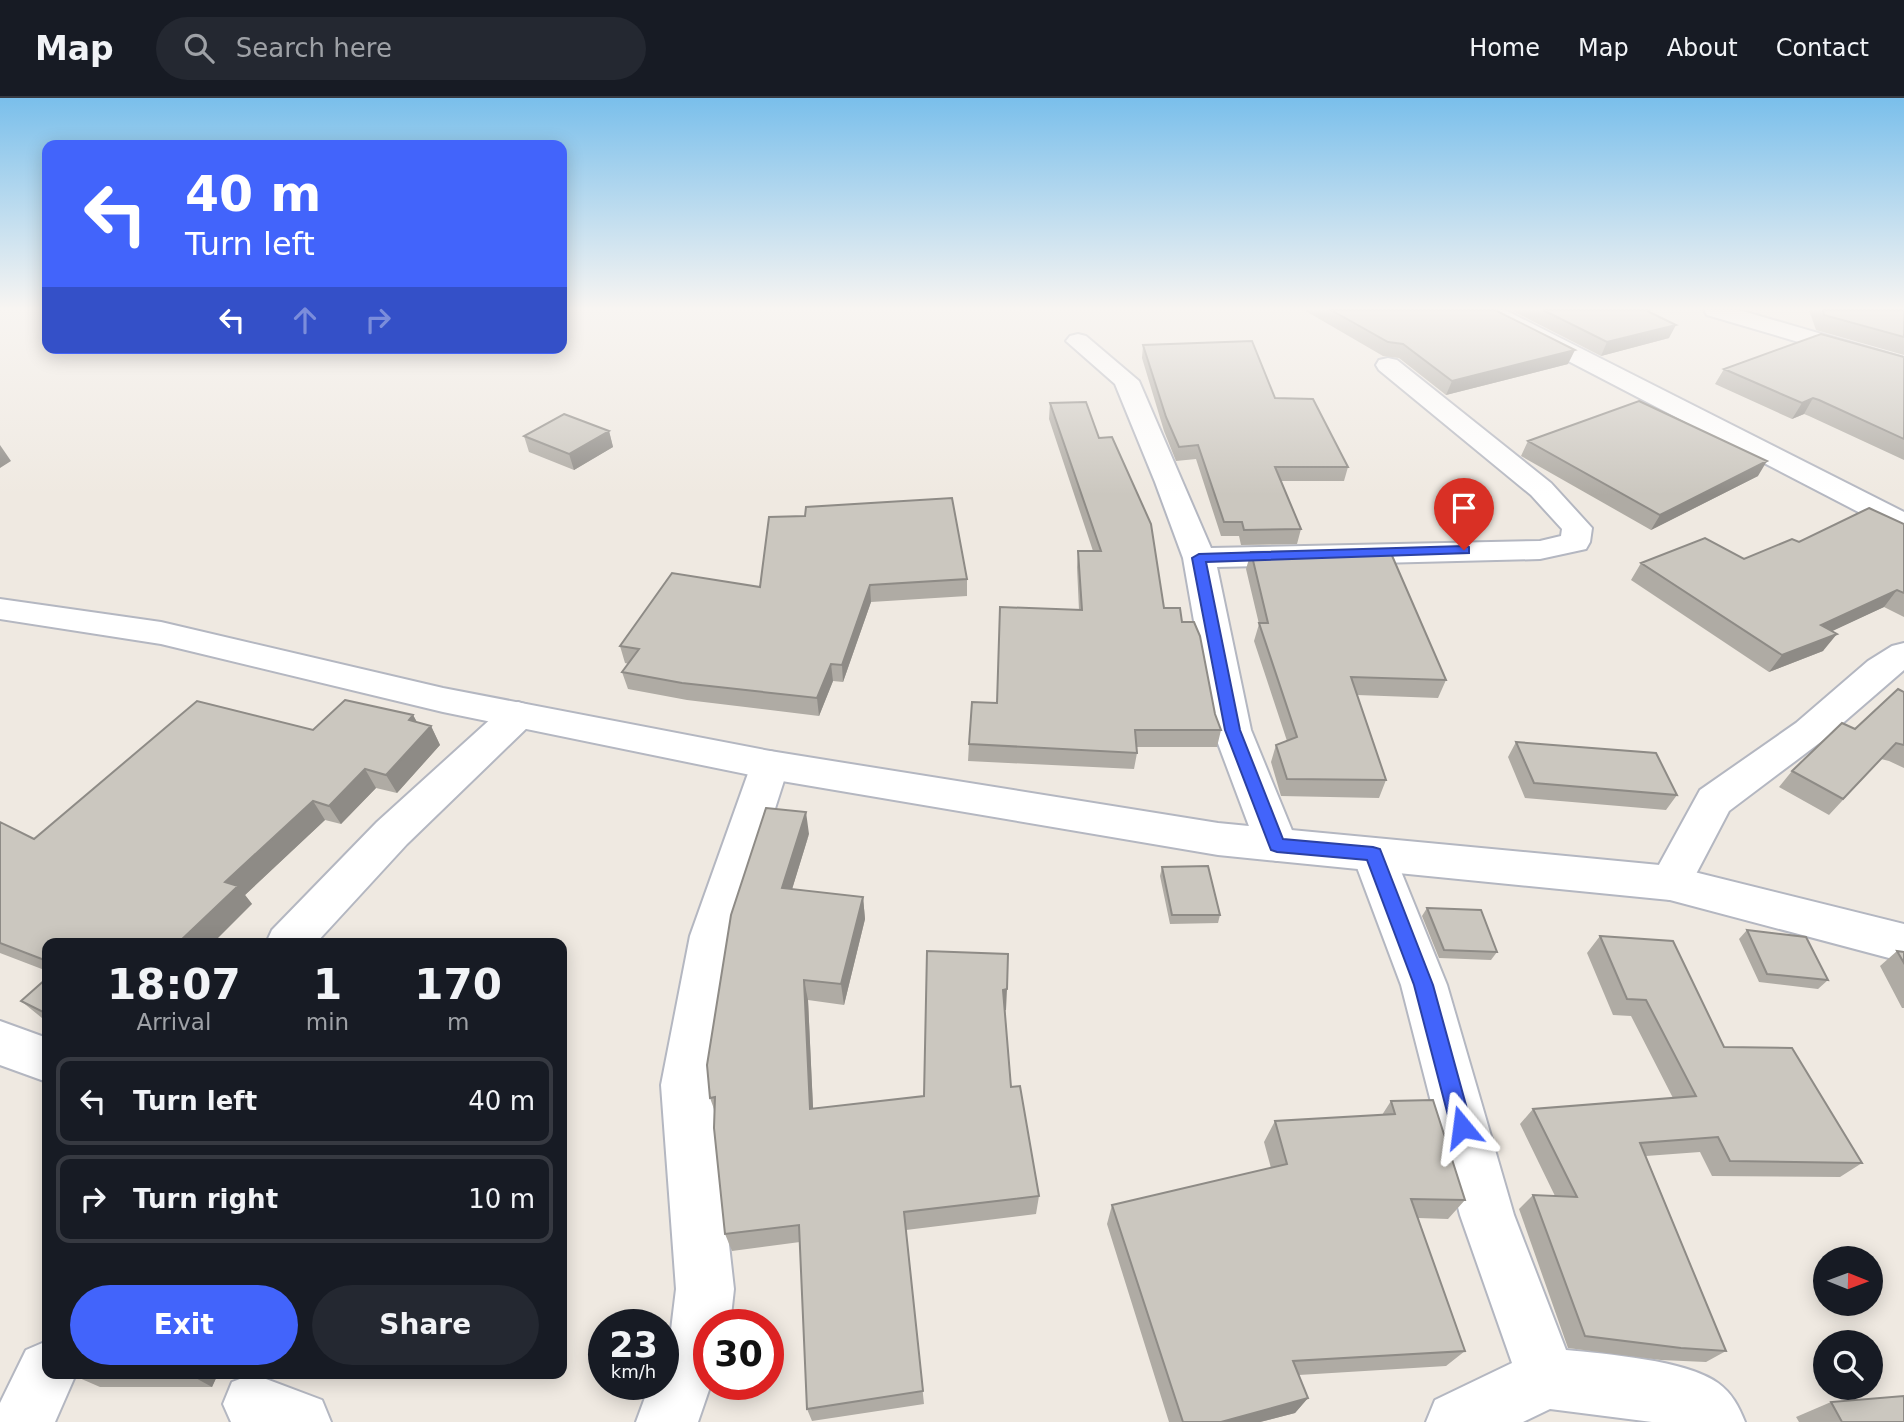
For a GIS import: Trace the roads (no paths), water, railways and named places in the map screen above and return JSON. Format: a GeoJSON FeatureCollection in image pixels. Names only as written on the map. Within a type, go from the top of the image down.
{"type":"FeatureCollection","features":[{"type":"Feature","properties":{"kind":"street"},"geometry":{"type":"LineString","coordinates":[[1115,372],[1126,381],[1199,558],[1232,730],[1277,845]]}},
{"type":"Feature","properties":{"kind":"street"},"geometry":{"type":"LineString","coordinates":[[1199,558],[1439,550],[1540,550],[1575,542],[1577,528],[1541,489],[1396,372]]}},
{"type":"Feature","properties":{"kind":"street"},"geometry":{"type":"LineString","coordinates":[[1605,372],[1904,524]]}},
{"type":"Feature","properties":{"kind":"street"},"geometry":{"type":"LineString","coordinates":[[0,609],[160,633],[443,700],[770,765],[1218,839],[1670,883],[1904,943]]}},
{"type":"Feature","properties":{"kind":"street"},"geometry":{"type":"LineString","coordinates":[[1670,883],[1714,801],[1809,732],[1881,669],[1904,654]]}},
{"type":"Feature","properties":{"kind":"street"},"geometry":{"type":"LineString","coordinates":[[293,938],[392,833],[518,715]]}},
{"type":"Feature","properties":{"kind":"street"},"geometry":{"type":"LineString","coordinates":[[667,1422],[700,1329],[705,1289],[686,1085],[712,936],[770,765]]}},
{"type":"Feature","properties":{"kind":"street"},"geometry":{"type":"LineString","coordinates":[[1373,854],[1424,985],[1488,1215],[1547,1378]]}},
{"type":"Feature","properties":{"kind":"street"},"geometry":{"type":"LineString","coordinates":[[0,1043],[42,1058]]}},
{"type":"Feature","properties":{"kind":"street"},"geometry":{"type":"LineString","coordinates":[[1457,1422],[1547,1378],[1639,1388],[1696,1404],[1714,1422]]}},
{"type":"Feature","properties":{"kind":"street"},"geometry":{"type":"LineString","coordinates":[[23,1422],[43,1379]]}}]}
